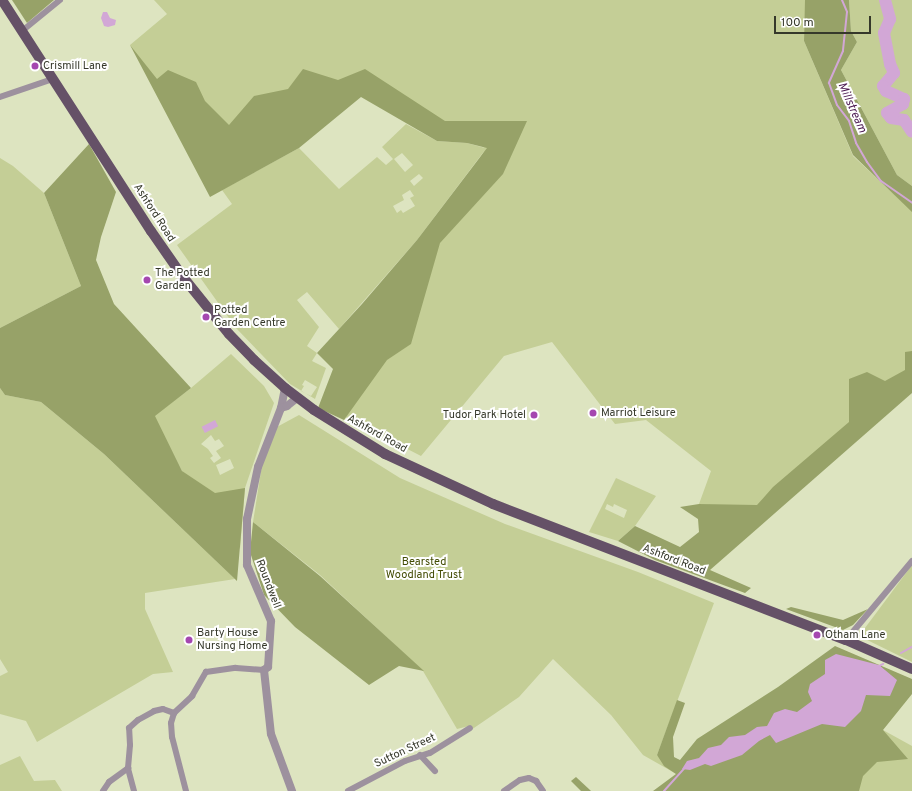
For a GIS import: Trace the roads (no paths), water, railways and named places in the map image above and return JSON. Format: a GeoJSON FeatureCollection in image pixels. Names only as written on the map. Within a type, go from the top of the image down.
{"type":"FeatureCollection","features":[{"type":"Feature","properties":{"kind":"main road","name":"Ashford Road"},"geometry":{"type":"LineString","coordinates":[[2,0],[151,231],[183,277],[229,334],[297,398],[358,438],[459,489],[520,515],[846,640],[912,669]]}},
{"type":"Feature","properties":{"kind":"street"},"geometry":{"type":"LineString","coordinates":[[22,31],[60,0]]}},
{"type":"Feature","properties":{"kind":"street"},"geometry":{"type":"LineString","coordinates":[[0,97],[53,78]]}},
{"type":"Feature","properties":{"kind":"street","name":"Roundwell"},"geometry":{"type":"LineString","coordinates":[[285,388],[280,408],[258,467],[246,519],[247,565],[271,621],[268,667],[264,670],[271,734],[292,791]]}},
{"type":"Feature","properties":{"kind":"street"},"geometry":{"type":"LineString","coordinates":[[280,408],[287,406],[297,398]]}},
{"type":"Feature","properties":{"kind":"street"},"geometry":{"type":"LineString","coordinates":[[846,640],[912,561]]}},
{"type":"Feature","properties":{"kind":"street"},"geometry":{"type":"LineString","coordinates":[[186,791],[172,737],[171,723],[174,713],[192,696],[206,672],[236,668],[264,670]]}},
{"type":"Feature","properties":{"kind":"street"},"geometry":{"type":"LineString","coordinates":[[134,791],[128,768],[130,745],[128,731],[131,724],[158,709],[174,713]]}},
{"type":"Feature","properties":{"kind":"street","name":"Sutton Street"},"geometry":{"type":"LineString","coordinates":[[348,791],[386,771],[430,753],[470,728]]}},
{"type":"Feature","properties":{"kind":"street"},"geometry":{"type":"LineString","coordinates":[[420,756],[435,771]]}},
{"type":"Feature","properties":{"kind":"street"},"geometry":{"type":"LineString","coordinates":[[103,791],[114,777],[128,768]]}},
{"type":"Feature","properties":{"kind":"street"},"geometry":{"type":"LineString","coordinates":[[504,791],[520,780],[529,778],[536,781],[542,791]]}},
{"type":"Feature","properties":{"kind":"waterway","name":"Millstream"},"geometry":{"type":"LineString","coordinates":[[842,0],[847,12],[843,51],[829,83],[837,105],[849,121],[856,143],[867,162],[881,181],[912,203]]}},
{"type":"Feature","properties":{"kind":"waterway"},"geometry":{"type":"LineString","coordinates":[[885,0],[890,19],[884,33],[890,64],[894,73],[883,86],[886,91],[904,99],[903,104],[887,113],[891,118],[904,120],[912,132]]}},
{"type":"Feature","properties":{"kind":"waterway"},"geometry":{"type":"LineString","coordinates":[[901,653],[912,647]]}},
{"type":"Feature","properties":{"kind":"waterway"},"geometry":{"type":"LineString","coordinates":[[877,667],[883,664]]}},
{"type":"Feature","properties":{"kind":"waterway"},"geometry":{"type":"LineString","coordinates":[[664,791],[684,769]]}},
{"type":"Feature","properties":{"kind":"place","name":"Crismill Lane"},"geometry":{"type":"Point","coordinates":[35,66]}},
{"type":"Feature","properties":{"kind":"place","name":"The Potted Garden"},"geometry":{"type":"Point","coordinates":[147,280]}},
{"type":"Feature","properties":{"kind":"place","name":"Potted Garden Centre"},"geometry":{"type":"Point","coordinates":[206,317]}},
{"type":"Feature","properties":{"kind":"place","name":"Marriot Leisure"},"geometry":{"type":"Point","coordinates":[593,413]}},
{"type":"Feature","properties":{"kind":"place","name":"Tudor Park Hotel"},"geometry":{"type":"Point","coordinates":[534,415]}},
{"type":"Feature","properties":{"kind":"place","name":"Otham Lane"},"geometry":{"type":"Point","coordinates":[817,635]}},
{"type":"Feature","properties":{"kind":"place","name":"Barty House Nursing Home"},"geometry":{"type":"Point","coordinates":[189,640]}},
{"type":"Feature","properties":{"kind":"park label","name":"Bearsted Woodland Trust"},"geometry":{"type":"Point","coordinates":[424,569]}}]}
